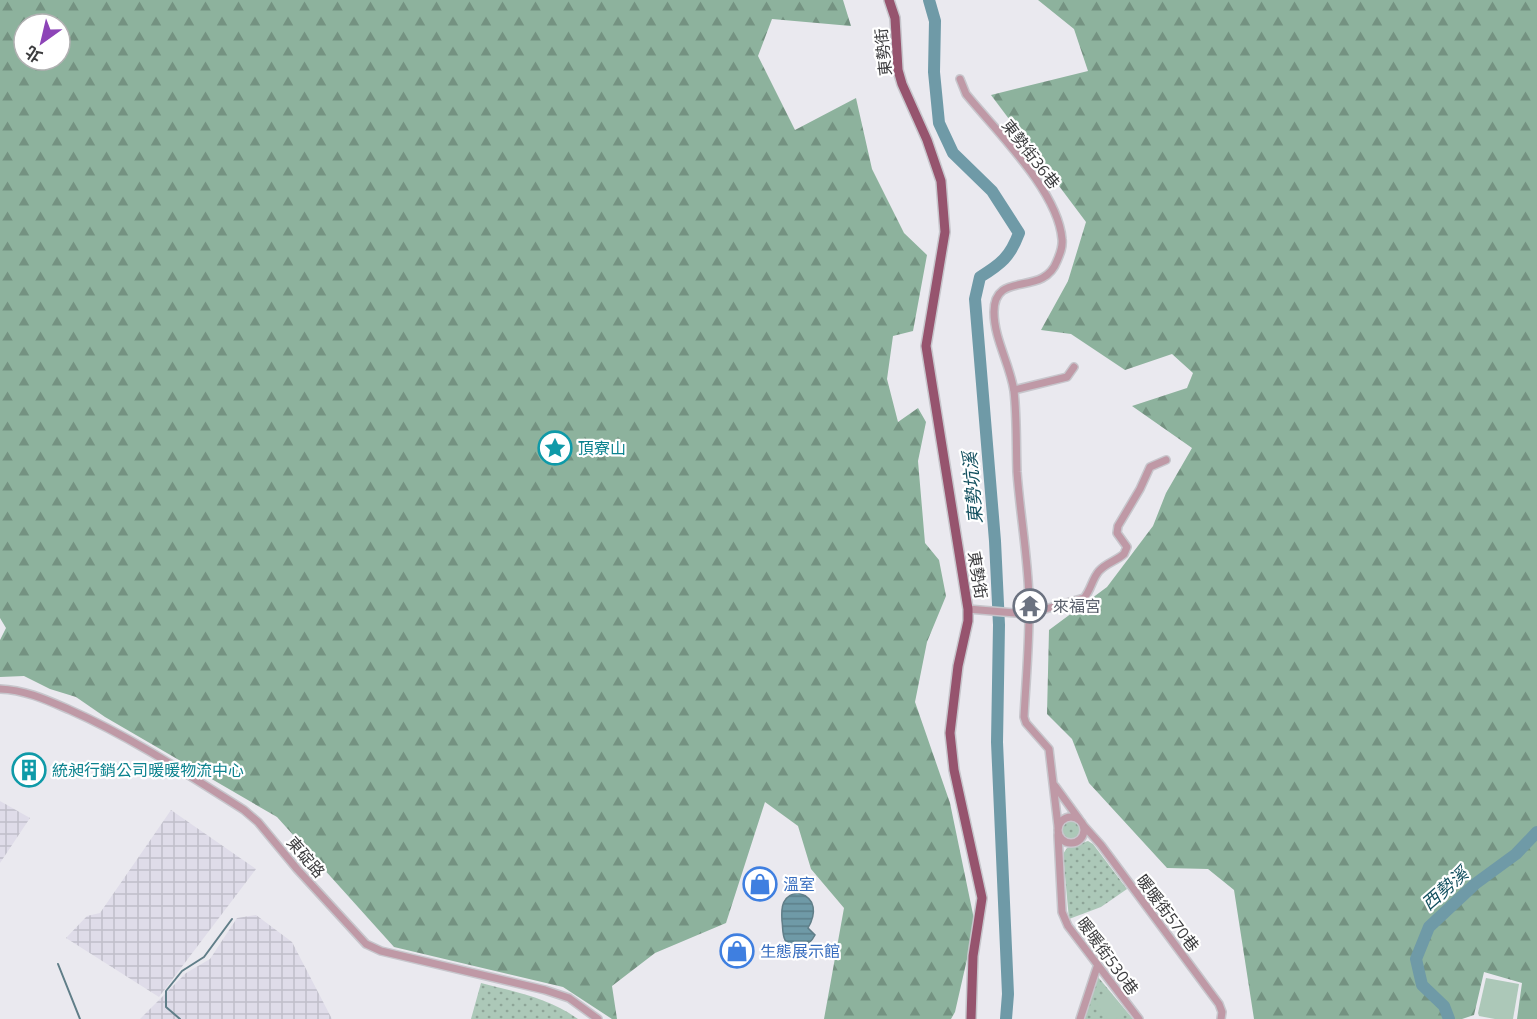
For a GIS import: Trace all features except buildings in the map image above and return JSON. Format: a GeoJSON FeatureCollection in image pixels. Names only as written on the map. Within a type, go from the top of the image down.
{"type":"FeatureCollection","features":[{"type":"Feature","properties":{"kind":"main road","name":"東勢街"},"geometry":{"type":"LineString","coordinates":[[889,0],[895,18],[898,70],[902,84],[927,140],[941,181],[945,232],[926,346],[968,609],[950,733],[954,770],[982,898],[973,956],[971,1019]]}},
{"type":"Feature","properties":{"kind":"street","name":"東勢街36巷"},"geometry":{"type":"LineString","coordinates":[[960,79],[966,94],[1041,185],[1056,212],[1063,240],[1062,251],[1054,268],[1045,278],[1006,287],[995,299],[994,322],[1014,390],[1017,473],[1029,614]]}},
{"type":"Feature","properties":{"kind":"street"},"geometry":{"type":"LineString","coordinates":[[1014,390],[1067,377],[1074,367]]}},
{"type":"Feature","properties":{"kind":"street"},"geometry":{"type":"LineString","coordinates":[[968,609],[1029,614],[1084,598],[1090,591],[1098,573],[1107,564],[1124,554],[1126,547],[1117,533],[1118,526],[1150,467],[1166,460]]}},
{"type":"Feature","properties":{"kind":"street"},"geometry":{"type":"LineString","coordinates":[[1029,614],[1024,717],[1026,723],[1049,749],[1058,835],[1064,841],[1073,843],[1081,839],[1084,826],[1054,784]]}},
{"type":"Feature","properties":{"kind":"street","name":"東碇路"},"geometry":{"type":"LineString","coordinates":[[0,689],[18,690],[99,723],[244,810],[258,822],[297,869],[366,944],[381,951],[545,990],[569,998],[598,1019]]}},
{"type":"Feature","properties":{"kind":"street"},"geometry":{"type":"LineString","coordinates":[[1058,826],[1066,817],[1079,819]]}},
{"type":"Feature","properties":{"kind":"street","name":"暖暖街570巷"},"geometry":{"type":"LineString","coordinates":[[1084,826],[1101,845],[1219,1004],[1222,1012],[1221,1019]]}},
{"type":"Feature","properties":{"kind":"street","name":"暖暖街530巷"},"geometry":{"type":"LineString","coordinates":[[1058,835],[1062,912],[1068,926],[1097,967],[1139,1019]]}},
{"type":"Feature","properties":{"kind":"street"},"geometry":{"type":"LineString","coordinates":[[1080,1019],[1097,967]]}},
{"type":"Feature","properties":{"kind":"shaded area"},"geometry":{"type":"Polygon","coordinates":[[[0,801],[30,818],[0,863],[0,801]]]}},
{"type":"Feature","properties":{"kind":"shaded area"},"geometry":{"type":"Polygon","coordinates":[[[171,810],[256,869],[159,997],[66,938],[87,916],[100,913],[171,810]]]}},
{"type":"Feature","properties":{"kind":"shaded area"},"geometry":{"type":"Polygon","coordinates":[[[256,915],[292,942],[332,1019],[140,1019],[186,973],[210,959],[237,918],[256,915]]]}},
{"type":"Feature","properties":{"kind":"green space"},"geometry":{"type":"Polygon","coordinates":[[[0,0],[843,0],[851,26],[772,19],[758,56],[795,130],[856,98],[872,169],[904,233],[927,255],[913,331],[893,336],[887,379],[898,422],[918,408],[926,422],[918,461],[925,543],[939,560],[946,596],[927,642],[915,702],[950,803],[975,924],[955,1012],[951,1019],[824,1019],[844,908],[811,869],[798,826],[765,802],[726,923],[655,953],[612,986],[617,1019],[612,1019],[563,987],[394,947],[277,817],[105,717],[76,697],[50,689],[24,676],[0,677],[0,640],[6,628],[0,618],[0,0]]]}},
{"type":"Feature","properties":{"kind":"green space"},"geometry":{"type":"Polygon","coordinates":[[[1038,0],[1537,0],[1537,1019],[1517,1019],[1522,983],[1484,972],[1474,1015],[1462,1019],[1254,1019],[1234,890],[1208,869],[1167,868],[1089,783],[1072,739],[1047,714],[1049,630],[1107,587],[1153,526],[1166,493],[1192,448],[1132,406],[1187,388],[1193,373],[1172,354],[1125,370],[1071,334],[1041,330],[1068,281],[1086,222],[991,95],[1088,71],[1074,29],[1038,0]]]}},
{"type":"Feature","properties":{"kind":"green space"},"geometry":{"type":"Polygon","coordinates":[[[1071,819],[1078,822],[1081,829],[1078,836],[1071,839],[1064,836],[1061,829],[1064,822],[1071,819]]]}},
{"type":"Feature","properties":{"kind":"green space"},"geometry":{"type":"Polygon","coordinates":[[[1088,841],[1093,844],[1127,889],[1101,907],[1069,919],[1063,854],[1067,848],[1088,841]]]}},
{"type":"Feature","properties":{"kind":"green space"},"geometry":{"type":"Polygon","coordinates":[[[1098,977],[1133,1019],[1084,1019],[1098,977]]]}},
{"type":"Feature","properties":{"kind":"green space"},"geometry":{"type":"Polygon","coordinates":[[[1486,978],[1519,984],[1513,1019],[1479,1016],[1486,978]]]}},
{"type":"Feature","properties":{"kind":"green space"},"geometry":{"type":"Polygon","coordinates":[[[481,983],[544,1001],[578,1019],[471,1019],[481,983]]]}},
{"type":"Feature","properties":{"kind":"green space"},"geometry":{"type":"Polygon","coordinates":[[[1108,993],[1123,1013],[1115,1019],[1108,1019],[1096,1003],[1108,993]]]}},
{"type":"Feature","properties":{"kind":"water"},"geometry":{"type":"Polygon","coordinates":[[[798,893],[804,895],[812,903],[813,912],[808,928],[815,935],[809,943],[801,947],[788,944],[783,930],[784,902],[789,896],[798,893]]]}},
{"type":"Feature","properties":{"kind":"waterway","name":"東勢坑溪"},"geometry":{"type":"LineString","coordinates":[[929,0],[935,21],[934,72],[939,123],[953,153],[992,191],[1019,233],[1004,259],[980,277],[975,299],[995,541],[999,625],[997,742],[1008,994],[1006,1019]]}},
{"type":"Feature","properties":{"kind":"waterway","name":"西勢溪"},"geometry":{"type":"LineString","coordinates":[[1449,1019],[1444,1006],[1422,985],[1416,959],[1429,927],[1475,884],[1516,854],[1537,832]]}},
{"type":"Feature","properties":{"kind":"waterway"},"geometry":{"type":"LineString","coordinates":[[180,1019],[166,1007],[166,991],[182,971],[204,957],[232,919]]}},
{"type":"Feature","properties":{"kind":"waterway"},"geometry":{"type":"LineString","coordinates":[[58,964],[80,1019]]}},
{"type":"Feature","properties":{"kind":"place","name":"頂寮山"},"geometry":{"type":"Point","coordinates":[555,448]}},
{"type":"Feature","properties":{"kind":"place","name":"來福宮"},"geometry":{"type":"Point","coordinates":[1030,606]}},
{"type":"Feature","properties":{"kind":"place","name":"統昶行銷公司暖暖物流中心"},"geometry":{"type":"Point","coordinates":[29,770]}},
{"type":"Feature","properties":{"kind":"place","name":"溫室"},"geometry":{"type":"Point","coordinates":[760,884]}},
{"type":"Feature","properties":{"kind":"place","name":"生態展示館"},"geometry":{"type":"Point","coordinates":[737,951]}}]}
